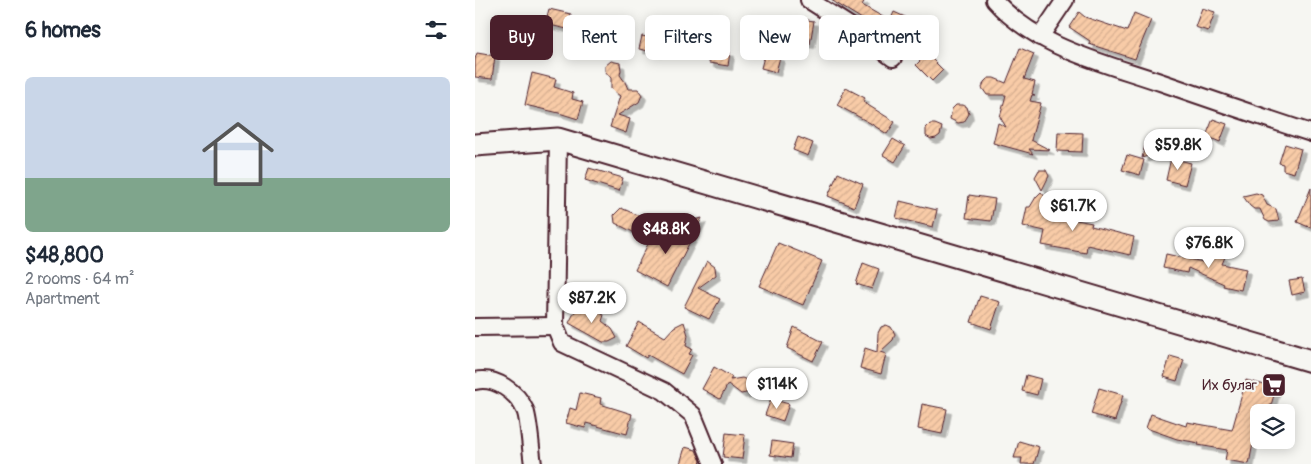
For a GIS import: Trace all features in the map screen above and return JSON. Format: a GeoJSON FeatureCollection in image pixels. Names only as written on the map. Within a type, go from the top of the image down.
{"type":"FeatureCollection","features":[{"type":"Feature","properties":{"kind":"main road"},"geometry":{"type":"LineString","coordinates":[[475,144],[559,139],[1311,361]]}},
{"type":"Feature","properties":{"kind":"street"},"geometry":{"type":"LineString","coordinates":[[809,0],[833,15]]}},
{"type":"Feature","properties":{"kind":"street"},"geometry":{"type":"LineString","coordinates":[[994,0],[1000,7],[1040,37],[1087,57],[1311,133]]}},
{"type":"Feature","properties":{"kind":"street"},"geometry":{"type":"LineString","coordinates":[[1040,37],[1065,0]]}},
{"type":"Feature","properties":{"kind":"street"},"geometry":{"type":"LineString","coordinates":[[559,139],[555,326],[562,342],[664,391],[693,415],[713,464]]}},
{"type":"Feature","properties":{"kind":"street"},"geometry":{"type":"LineString","coordinates":[[475,327],[555,326]]}},
{"type":"Feature","properties":{"kind":"street"},"geometry":{"type":"LineString","coordinates":[[475,381],[499,383],[511,391],[526,411],[533,464]]}},
{"type":"Feature","properties":{"kind":"building"},"geometry":{"type":"Polygon","coordinates":[[[831,0],[865,0],[862,5],[880,15],[856,15],[831,0]]]}},
{"type":"Feature","properties":{"kind":"building"},"geometry":{"type":"Polygon","coordinates":[[[1202,8],[1215,12],[1208,31],[1195,27],[1202,8]]]}},
{"type":"Feature","properties":{"kind":"building"},"geometry":{"type":"Polygon","coordinates":[[[549,9],[571,14],[563,15],[563,28],[553,26],[553,15],[547,15],[549,9]]]}},
{"type":"Feature","properties":{"kind":"building"},"geometry":{"type":"Polygon","coordinates":[[[1079,12],[1085,17],[1127,31],[1134,13],[1151,20],[1135,59],[1089,44],[1090,41],[1069,27],[1079,12]]]}},
{"type":"Feature","properties":{"kind":"building"},"geometry":{"type":"Polygon","coordinates":[[[809,20],[814,21],[809,44],[809,20]]]}},
{"type":"Feature","properties":{"kind":"building"},"geometry":{"type":"Polygon","coordinates":[[[642,36],[645,37],[645,50],[639,49],[642,36]]]}},
{"type":"Feature","properties":{"kind":"building"},"geometry":{"type":"Polygon","coordinates":[[[1020,48],[1034,54],[1024,79],[1035,82],[1032,94],[1035,95],[1032,95],[1030,101],[1041,103],[1031,140],[1050,150],[1029,149],[1033,154],[993,143],[998,123],[1006,127],[1000,117],[1006,95],[987,95],[982,88],[988,78],[994,78],[1006,83],[1020,48]]]}},
{"type":"Feature","properties":{"kind":"building"},"geometry":{"type":"Polygon","coordinates":[[[477,53],[490,55],[490,60],[494,60],[492,79],[475,77],[477,53]]]}},
{"type":"Feature","properties":{"kind":"building"},"geometry":{"type":"Polygon","coordinates":[[[709,60],[729,60],[728,66],[709,63],[709,60]]]}},
{"type":"Feature","properties":{"kind":"building"},"geometry":{"type":"Polygon","coordinates":[[[763,60],[779,60],[776,72],[761,68],[763,60]]]}},
{"type":"Feature","properties":{"kind":"building"},"geometry":{"type":"Polygon","coordinates":[[[921,60],[933,60],[943,70],[932,81],[916,65],[921,60]]]}},
{"type":"Feature","properties":{"kind":"building"},"geometry":{"type":"Polygon","coordinates":[[[611,61],[620,63],[620,75],[628,89],[638,89],[642,95],[639,102],[618,115],[630,119],[626,133],[610,127],[620,96],[611,89],[611,78],[605,71],[605,66],[611,61]]]}},
{"type":"Feature","properties":{"kind":"building"},"geometry":{"type":"Polygon","coordinates":[[[532,73],[556,79],[554,87],[573,93],[572,99],[583,102],[578,119],[525,105],[532,73]]]}},
{"type":"Feature","properties":{"kind":"building"},"geometry":{"type":"Polygon","coordinates":[[[846,88],[865,98],[863,102],[895,122],[887,134],[837,105],[846,88]]]}},
{"type":"Feature","properties":{"kind":"building"},"geometry":{"type":"Polygon","coordinates":[[[956,105],[967,107],[969,114],[964,122],[958,123],[950,119],[952,109],[956,105]]]}},
{"type":"Feature","properties":{"kind":"building"},"geometry":{"type":"Polygon","coordinates":[[[1213,119],[1227,124],[1220,142],[1206,136],[1213,119]]]}},
{"type":"Feature","properties":{"kind":"building"},"geometry":{"type":"Polygon","coordinates":[[[930,124],[942,127],[940,135],[936,138],[931,139],[926,136],[926,128],[930,124]]]}},
{"type":"Feature","properties":{"kind":"building"},"geometry":{"type":"Polygon","coordinates":[[[1058,132],[1083,133],[1082,152],[1057,151],[1058,132]]]}},
{"type":"Feature","properties":{"kind":"building"},"geometry":{"type":"Polygon","coordinates":[[[798,137],[813,143],[808,156],[793,150],[798,137]]]}},
{"type":"Feature","properties":{"kind":"building"},"geometry":{"type":"Polygon","coordinates":[[[893,139],[905,146],[895,162],[883,155],[893,139]]]}},
{"type":"Feature","properties":{"kind":"building"},"geometry":{"type":"Polygon","coordinates":[[[1147,142],[1153,142],[1159,152],[1142,158],[1145,145],[1147,142]]]}},
{"type":"Feature","properties":{"kind":"building"},"geometry":{"type":"Polygon","coordinates":[[[1285,144],[1301,149],[1294,173],[1283,170],[1283,164],[1279,163],[1285,144]]]}},
{"type":"Feature","properties":{"kind":"building"},"geometry":{"type":"Polygon","coordinates":[[[1127,155],[1144,160],[1140,175],[1122,170],[1127,155]]]}},
{"type":"Feature","properties":{"kind":"building"},"geometry":{"type":"Polygon","coordinates":[[[1171,158],[1191,163],[1185,185],[1166,180],[1171,158]]]}},
{"type":"Feature","properties":{"kind":"building"},"geometry":{"type":"Polygon","coordinates":[[[589,168],[623,178],[619,191],[585,180],[589,168]]]}},
{"type":"Feature","properties":{"kind":"building"},"geometry":{"type":"Polygon","coordinates":[[[1039,170],[1046,170],[1049,176],[1042,190],[1035,177],[1039,170]]]}},
{"type":"Feature","properties":{"kind":"building"},"geometry":{"type":"Polygon","coordinates":[[[838,173],[863,184],[854,207],[828,196],[838,173]]]}},
{"type":"Feature","properties":{"kind":"building"},"geometry":{"type":"Polygon","coordinates":[[[1311,188],[1311,228],[1297,222],[1311,188]]]}},
{"type":"Feature","properties":{"kind":"building"},"geometry":{"type":"Polygon","coordinates":[[[1041,192],[1047,199],[1045,214],[1092,223],[1091,226],[1134,237],[1130,255],[1087,245],[1086,253],[1042,245],[1045,231],[1023,226],[1027,207],[1030,207],[1041,192]]]}},
{"type":"Feature","properties":{"kind":"building"},"geometry":{"type":"Polygon","coordinates":[[[1256,193],[1262,195],[1267,205],[1276,209],[1279,221],[1269,222],[1265,220],[1260,209],[1254,209],[1250,206],[1243,196],[1256,193]]]}},
{"type":"Feature","properties":{"kind":"building"},"geometry":{"type":"Polygon","coordinates":[[[969,195],[995,199],[991,221],[966,218],[969,195]]]}},
{"type":"Feature","properties":{"kind":"building"},"geometry":{"type":"Polygon","coordinates":[[[900,201],[937,210],[933,227],[896,218],[900,201]]]}},
{"type":"Feature","properties":{"kind":"building"},"geometry":{"type":"Polygon","coordinates":[[[621,208],[656,223],[649,240],[615,223],[614,215],[621,208]]]}},
{"type":"Feature","properties":{"kind":"building"},"geometry":{"type":"Polygon","coordinates":[[[702,218],[667,287],[635,270],[648,244],[672,235],[682,234],[683,227],[687,222],[702,218]]]}},
{"type":"Feature","properties":{"kind":"building"},"geometry":{"type":"Polygon","coordinates":[[[778,243],[822,261],[803,305],[759,286],[778,243]]]}},
{"type":"Feature","properties":{"kind":"building"},"geometry":{"type":"Polygon","coordinates":[[[1208,250],[1225,257],[1222,264],[1246,269],[1241,290],[1223,286],[1224,284],[1188,268],[1187,273],[1163,268],[1166,254],[1203,262],[1208,250]]]}},
{"type":"Feature","properties":{"kind":"building"},"geometry":{"type":"Polygon","coordinates":[[[707,261],[715,267],[716,275],[698,288],[720,299],[709,319],[684,307],[707,261]]]}},
{"type":"Feature","properties":{"kind":"building"},"geometry":{"type":"Polygon","coordinates":[[[863,263],[879,269],[872,289],[856,284],[863,263]]]}},
{"type":"Feature","properties":{"kind":"building"},"geometry":{"type":"Polygon","coordinates":[[[1302,279],[1305,292],[1292,295],[1289,281],[1302,279]]]}},
{"type":"Feature","properties":{"kind":"building"},"geometry":{"type":"Polygon","coordinates":[[[980,296],[1000,302],[991,329],[971,322],[980,296]]]}},
{"type":"Feature","properties":{"kind":"building"},"geometry":{"type":"Polygon","coordinates":[[[579,303],[604,315],[602,321],[612,329],[617,338],[609,342],[603,342],[569,323],[579,303]]]}},
{"type":"Feature","properties":{"kind":"building"},"geometry":{"type":"Polygon","coordinates":[[[639,322],[665,337],[674,327],[684,322],[688,335],[686,346],[692,349],[689,354],[692,355],[682,374],[648,355],[646,358],[626,346],[639,322]]]}},
{"type":"Feature","properties":{"kind":"building"},"geometry":{"type":"Polygon","coordinates":[[[886,325],[891,327],[895,334],[893,340],[880,352],[886,354],[881,374],[860,368],[865,348],[877,352],[878,333],[881,327],[886,325]]]}},
{"type":"Feature","properties":{"kind":"building"},"geometry":{"type":"Polygon","coordinates":[[[794,327],[823,342],[813,361],[787,348],[794,327]]]}},
{"type":"Feature","properties":{"kind":"building"},"geometry":{"type":"Polygon","coordinates":[[[1170,356],[1184,360],[1177,381],[1164,377],[1170,356]]]}},
{"type":"Feature","properties":{"kind":"building"},"geometry":{"type":"Polygon","coordinates":[[[714,367],[732,377],[730,380],[742,378],[747,380],[751,387],[746,393],[741,394],[728,384],[720,399],[702,389],[714,367]]]}},
{"type":"Feature","properties":{"kind":"building"},"geometry":{"type":"Polygon","coordinates":[[[1026,375],[1041,379],[1037,395],[1022,391],[1026,375]]]}},
{"type":"Feature","properties":{"kind":"building"},"geometry":{"type":"Polygon","coordinates":[[[1246,380],[1276,388],[1271,404],[1250,404],[1250,449],[1252,449],[1249,464],[1225,460],[1227,450],[1198,445],[1199,443],[1177,439],[1146,428],[1151,414],[1186,426],[1187,422],[1232,430],[1246,380]]]}},
{"type":"Feature","properties":{"kind":"building"},"geometry":{"type":"Polygon","coordinates":[[[1099,388],[1123,395],[1115,421],[1091,414],[1099,388]]]}},
{"type":"Feature","properties":{"kind":"building"},"geometry":{"type":"Polygon","coordinates":[[[580,393],[601,398],[600,404],[632,414],[627,434],[586,423],[585,428],[566,423],[570,408],[576,410],[580,393]]]}},
{"type":"Feature","properties":{"kind":"building"},"geometry":{"type":"Polygon","coordinates":[[[771,399],[789,404],[783,421],[765,415],[771,399]]]}},
{"type":"Feature","properties":{"kind":"building"},"geometry":{"type":"Polygon","coordinates":[[[922,404],[947,409],[942,434],[918,429],[922,404]]]}},
{"type":"Feature","properties":{"kind":"building"},"geometry":{"type":"Polygon","coordinates":[[[726,433],[745,435],[742,459],[723,457],[726,433]]]}},
{"type":"Feature","properties":{"kind":"building"},"geometry":{"type":"Polygon","coordinates":[[[772,441],[793,444],[791,458],[770,455],[772,441]]]}},
{"type":"Feature","properties":{"kind":"building"},"geometry":{"type":"Polygon","coordinates":[[[1019,441],[1039,447],[1034,464],[1021,464],[1022,458],[1014,458],[1019,441]]]}},
{"type":"Feature","properties":{"kind":"building"},"geometry":{"type":"Polygon","coordinates":[[[685,447],[696,450],[701,461],[700,464],[680,464],[685,447]]]}},
{"type":"Feature","properties":{"kind":"place","name":"Их булаг"},"geometry":{"type":"Point","coordinates":[1274,385]}}]}
